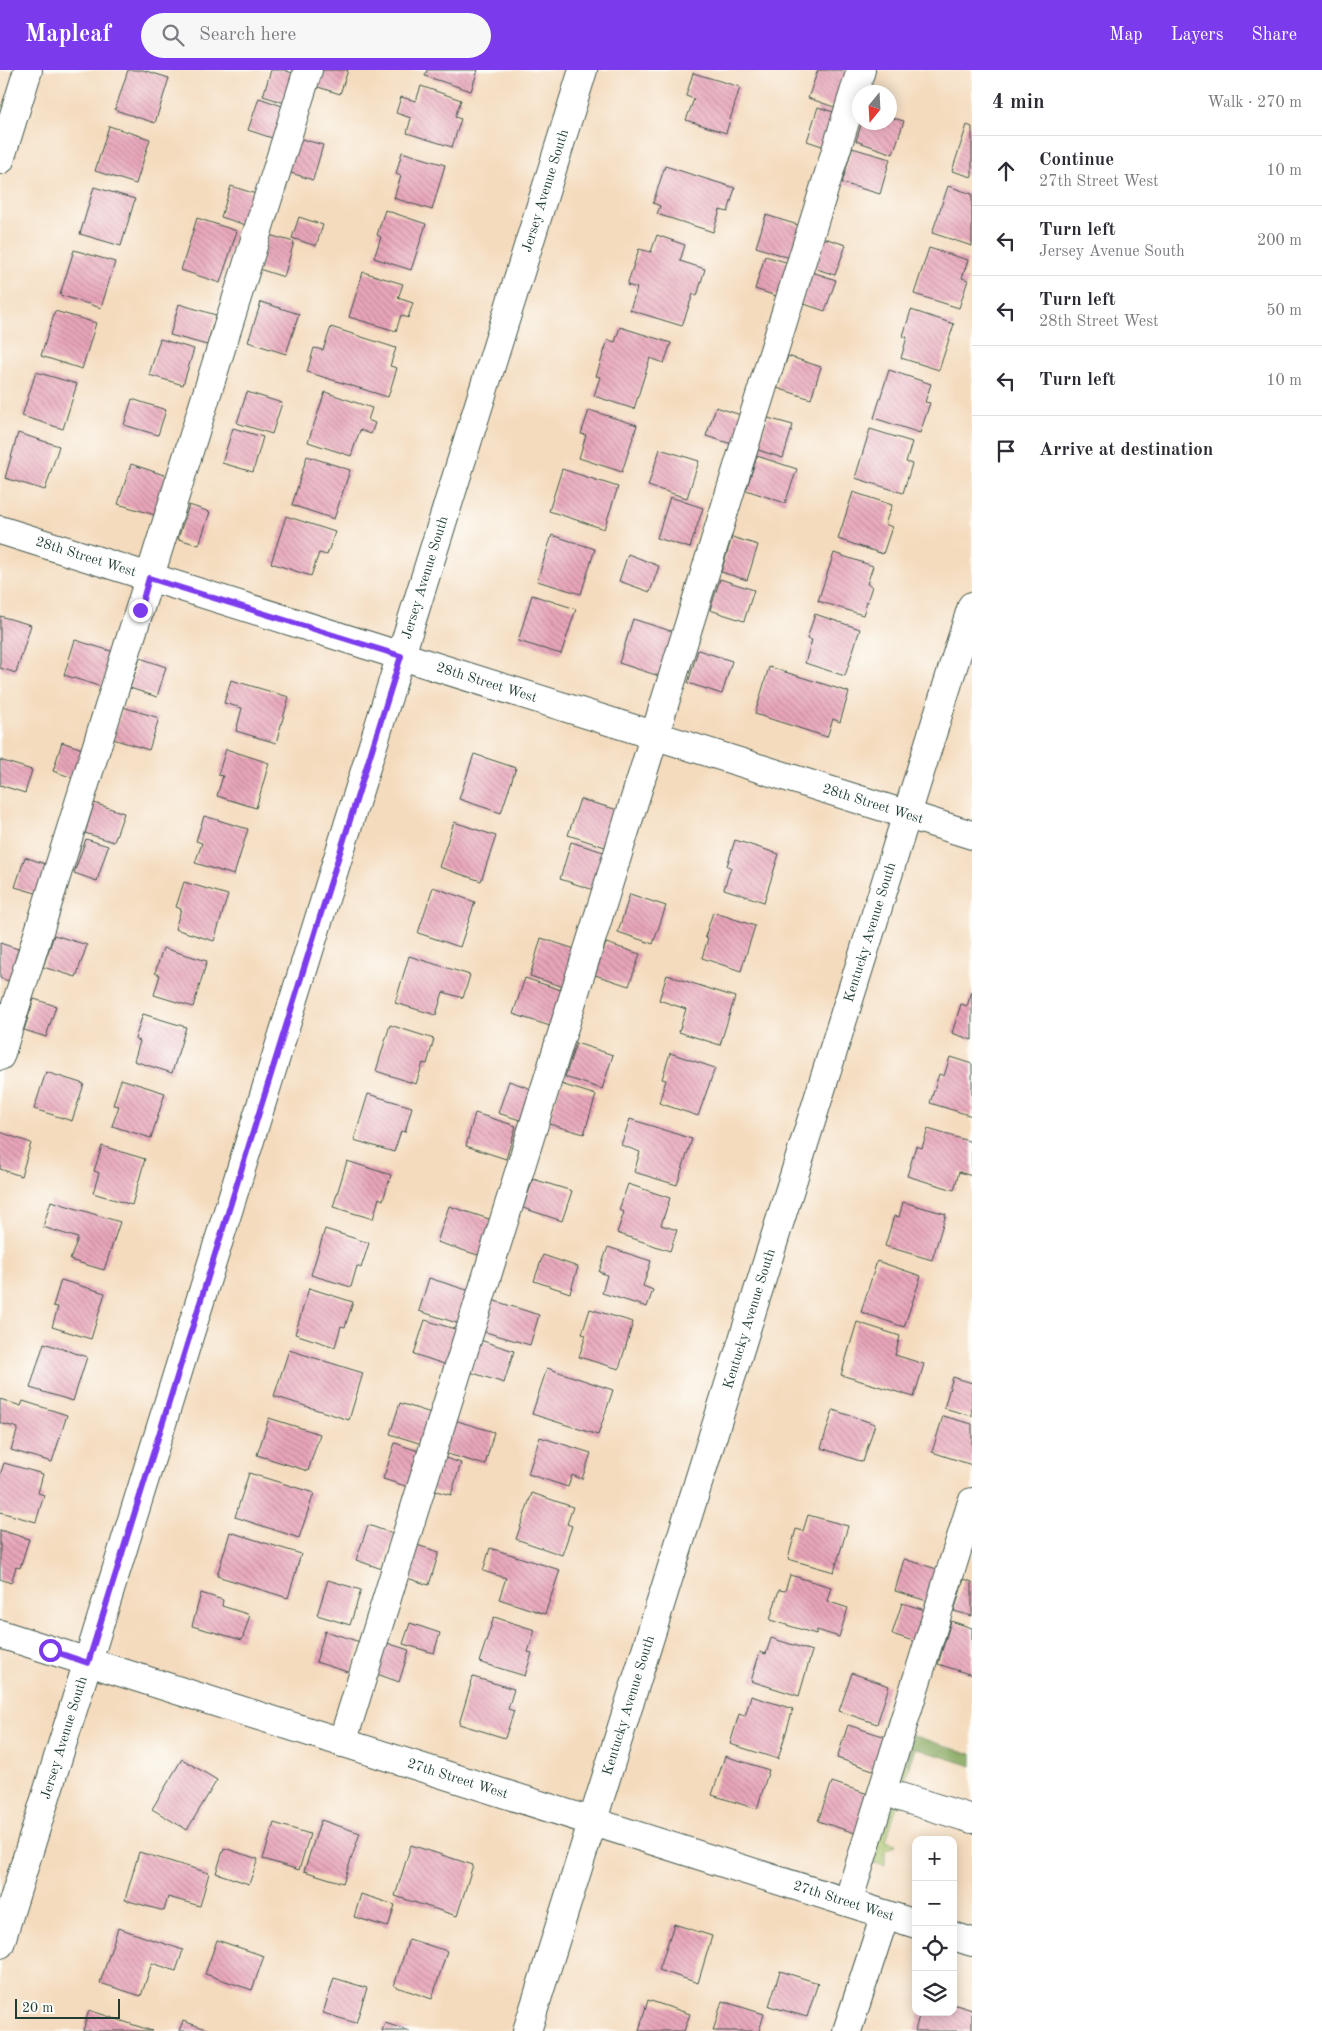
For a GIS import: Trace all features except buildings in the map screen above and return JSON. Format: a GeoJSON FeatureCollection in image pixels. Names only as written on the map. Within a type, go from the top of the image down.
{"type":"FeatureCollection","features":[{"type":"Feature","properties":{"kind":"street"},"geometry":{"type":"LineString","coordinates":[[0,160],[28,70]]}},
{"type":"Feature","properties":{"kind":"street"},"geometry":{"type":"LineString","coordinates":[[0,1056],[308,70]]}},
{"type":"Feature","properties":{"kind":"street","name":"Jersey Avenue South"},"geometry":{"type":"LineString","coordinates":[[0,1944],[584,70]]}},
{"type":"Feature","properties":{"kind":"street"},"geometry":{"type":"LineString","coordinates":[[342,1743],[653,735],[861,70]]}},
{"type":"Feature","properties":{"kind":"street","name":"28th Street West"},"geometry":{"type":"LineString","coordinates":[[0,530],[972,835]]}},
{"type":"Feature","properties":{"kind":"street","name":"Kentucky Avenue South"},"geometry":{"type":"LineString","coordinates":[[527,2031],[972,606]]}},
{"type":"Feature","properties":{"kind":"street"},"geometry":{"type":"LineString","coordinates":[[848,1902],[972,1502]]}},
{"type":"Feature","properties":{"kind":"street","name":"27th Street West"},"geometry":{"type":"LineString","coordinates":[[0,1634],[912,1923]]}},
{"type":"Feature","properties":{"kind":"street"},"geometry":{"type":"LineString","coordinates":[[900,1797],[972,1818]]}},
{"type":"Feature","properties":{"kind":"street"},"geometry":{"type":"LineString","coordinates":[[847,2031],[885,1915]]}},
{"type":"Feature","properties":{"kind":"street"},"geometry":{"type":"LineString","coordinates":[[957,1937],[972,1942]]}},
{"type":"Feature","properties":{"kind":"green space"},"geometry":{"type":"Polygon","coordinates":[[[908,1734],[972,1754],[972,1766],[915,1748],[909,1766],[907,1761],[908,1734]]]}},
{"type":"Feature","properties":{"kind":"green space"},"geometry":{"type":"Polygon","coordinates":[[[908,1755],[907,1761],[909,1766],[886,1841],[896,1844],[885,1852],[885,1866],[867,1861],[908,1755]]]}},
{"type":"Feature","properties":{"kind":"route"},"geometry":{"type":"LineString","coordinates":[[50,1650],[88,1663],[401,656],[149,578],[140,610]]}}]}
